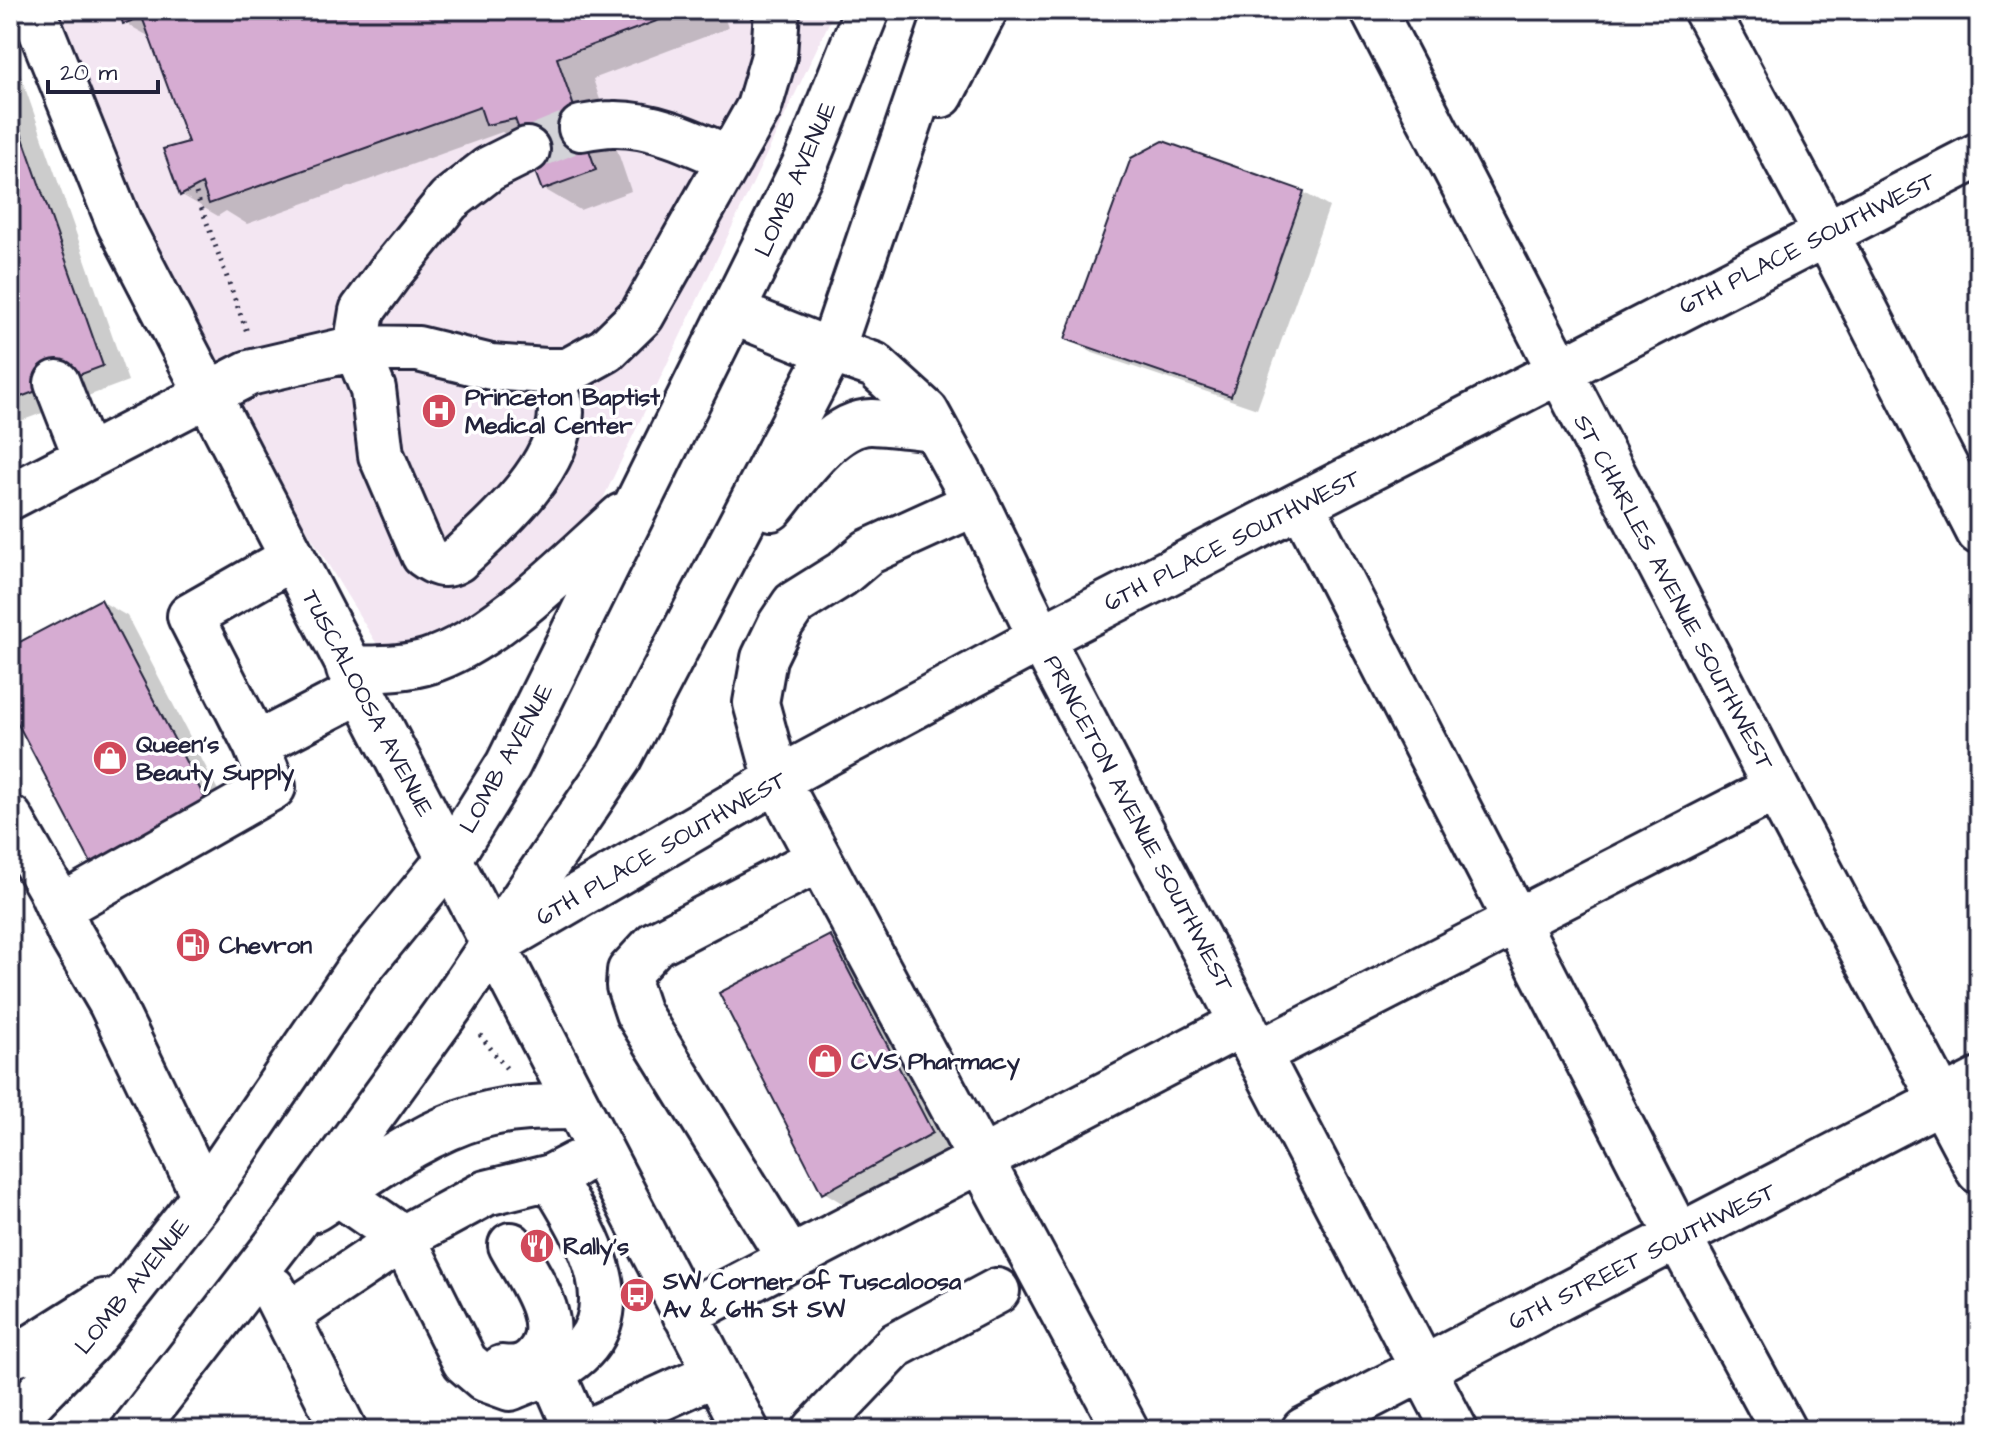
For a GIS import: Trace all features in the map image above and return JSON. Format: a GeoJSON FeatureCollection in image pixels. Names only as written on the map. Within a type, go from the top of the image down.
{"type":"FeatureCollection","features":[{"type":"Feature","properties":{"kind":"street","name":"TUSCALOOSA AVENUE"},"geometry":{"type":"LineString","coordinates":[[33,10],[119,223],[746,1430]]}},
{"type":"Feature","properties":{"kind":"street"},"geometry":{"type":"LineString","coordinates":[[10,497],[249,373],[356,348],[418,349],[491,367],[568,371],[606,350],[642,315],[759,107],[774,56],[777,10]]}},
{"type":"Feature","properties":{"kind":"street","name":"LOMB AVENUE"},"geometry":{"type":"LineString","coordinates":[[10,1423],[90,1341],[204,1196],[355,974],[450,858],[508,765],[807,160],[867,10]]}},
{"type":"Feature","properties":{"kind":"street"},"geometry":{"type":"LineString","coordinates":[[134,1430],[295,1221],[495,944],[619,758],[832,349],[948,10]]}},
{"type":"Feature","properties":{"kind":"street"},"geometry":{"type":"LineString","coordinates":[[882,202],[985,10]]}},
{"type":"Feature","properties":{"kind":"street","name":"ST CHARLES AVENUE SOUTHWEST"},"geometry":{"type":"LineString","coordinates":[[1373,10],[1776,788],[1979,1171]]}},
{"type":"Feature","properties":{"kind":"street"},"geometry":{"type":"LineString","coordinates":[[1706,10],[1826,233],[1979,532]]}},
{"type":"Feature","properties":{"kind":"street"},"geometry":{"type":"LineString","coordinates":[[581,128],[613,124],[636,126],[678,137],[730,159]]}},
{"type":"Feature","properties":{"kind":"street"},"geometry":{"type":"LineString","coordinates":[[527,150],[489,169],[449,200],[362,311],[356,348],[373,389],[381,455],[424,555],[441,564],[449,565],[457,560],[505,515],[543,466],[557,432],[561,411],[546,371]]}},
{"type":"Feature","properties":{"kind":"street","name":"6TH PLACE SOUTHWEST"},"geometry":{"type":"LineString","coordinates":[[495,944],[777,780],[1041,638],[1979,155]]}},
{"type":"Feature","properties":{"kind":"street","name":"PRINCETON AVENUE SOUTHWEST"},"geometry":{"type":"LineString","coordinates":[[733,312],[874,365],[926,412],[976,503],[1041,638],[1455,1430]]}},
{"type":"Feature","properties":{"kind":"street"},"geometry":{"type":"LineString","coordinates":[[57,383],[86,457]]}},
{"type":"Feature","properties":{"kind":"street"},"geometry":{"type":"LineString","coordinates":[[705,596],[766,513],[841,431],[869,422],[934,428]]}},
{"type":"Feature","properties":{"kind":"street"},"geometry":{"type":"LineString","coordinates":[[256,745],[355,680],[429,661],[469,642],[530,598],[639,501]]}},
{"type":"Feature","properties":{"kind":"street"},"geometry":{"type":"LineString","coordinates":[[976,503],[868,552],[842,574],[794,604],[764,658],[756,703],[777,780],[1126,1430]]}},
{"type":"Feature","properties":{"kind":"street"},"geometry":{"type":"LineString","coordinates":[[1302,505],[1679,1238],[1783,1430]]}},
{"type":"Feature","properties":{"kind":"street"},"geometry":{"type":"LineString","coordinates":[[59,908],[273,787],[256,745],[190,616],[292,558]]}},
{"type":"Feature","properties":{"kind":"street"},"geometry":{"type":"LineString","coordinates":[[685,1314],[982,1161],[1515,921],[1776,788]]}},
{"type":"Feature","properties":{"kind":"street"},"geometry":{"type":"LineString","coordinates":[[10,818],[70,933],[111,1003],[204,1196]]}},
{"type":"Feature","properties":{"kind":"street"},"geometry":{"type":"LineString","coordinates":[[790,1259],[638,1013],[629,986],[630,971],[655,944],[819,859]]}},
{"type":"Feature","properties":{"kind":"street","name":"6TH STREET SOUTHWEST"},"geometry":{"type":"LineString","coordinates":[[1304,1430],[1979,1081]]}},
{"type":"Feature","properties":{"kind":"street"},"geometry":{"type":"LineString","coordinates":[[295,1221],[405,1151],[457,1124],[532,1107],[577,1107]]}},
{"type":"Feature","properties":{"kind":"street"},"geometry":{"type":"LineString","coordinates":[[287,1316],[403,1238],[500,1221],[551,1202],[600,1151]]}},
{"type":"Feature","properties":{"kind":"street"},"geometry":{"type":"LineString","coordinates":[[338,1193],[403,1238],[465,1362],[485,1379],[510,1388],[565,1364],[585,1346],[598,1324],[603,1304],[602,1287],[592,1250],[551,1202]]}},
{"type":"Feature","properties":{"kind":"street"},"geometry":{"type":"LineString","coordinates":[[465,1362],[508,1369],[524,1367],[547,1343],[550,1327],[546,1312],[500,1221]]}},
{"type":"Feature","properties":{"kind":"street"},"geometry":{"type":"LineString","coordinates":[[261,1265],[344,1430]]}},
{"type":"Feature","properties":{"kind":"street"},"geometry":{"type":"LineString","coordinates":[[10,1356],[28,1350],[136,1282]]}},
{"type":"Feature","properties":{"kind":"street"},"geometry":{"type":"LineString","coordinates":[[815,1430],[896,1345],[997,1291]]}},
{"type":"Feature","properties":{"kind":"street"},"geometry":{"type":"LineString","coordinates":[[551,1370],[577,1430]]}},
{"type":"Feature","properties":{"kind":"street"},"geometry":{"type":"LineString","coordinates":[[591,1430],[716,1373]]}},
{"type":"Feature","properties":{"kind":"path"},"geometry":{"type":"LineString","coordinates":[[196,193],[247,333]]}},
{"type":"Feature","properties":{"kind":"path"},"geometry":{"type":"LineString","coordinates":[[480,1035],[514,1079]]}},
{"type":"Feature","properties":{"kind":"shaded area","name":"Princeton Baptist Medical Center"},"geometry":{"type":"Polygon","coordinates":[[[44,10],[835,10],[556,598],[397,677],[119,223],[44,10]]]}},
{"type":"Feature","properties":{"kind":"building"},"geometry":{"type":"Polygon","coordinates":[[[119,10],[686,10],[557,58],[596,170],[542,190],[515,119],[486,125],[480,107],[209,204],[202,184],[180,196],[163,149],[188,142],[142,17],[123,24],[119,10]]]}},
{"type":"Feature","properties":{"kind":"building"},"geometry":{"type":"Polygon","coordinates":[[[10,101],[103,366],[10,401],[10,101]]]}},
{"type":"Feature","properties":{"kind":"building"},"geometry":{"type":"Polygon","coordinates":[[[1163,141],[1304,191],[1231,396],[1065,339],[1131,158],[1163,141]]]}},
{"type":"Feature","properties":{"kind":"building","name":"Queen's Beauty Supply"},"geometry":{"type":"Polygon","coordinates":[[[101,599],[209,806],[92,865],[10,709],[10,647],[101,599]]]}},
{"type":"Feature","properties":{"kind":"building","name":"CVS Pharmacy"},"geometry":{"type":"Polygon","coordinates":[[[830,935],[933,1133],[822,1194],[719,993],[830,935]]]}},
{"type":"Feature","properties":{"kind":"tunnel"},"geometry":{"type":"LineString","coordinates":[[527,150],[581,128]]}},
{"type":"Feature","properties":{"kind":"place","name":"Princeton Baptist Medical Center"},"geometry":{"type":"Point","coordinates":[439,411]}},
{"type":"Feature","properties":{"kind":"place","name":"Queen's Beauty Supply"},"geometry":{"type":"Point","coordinates":[110,758]}},
{"type":"Feature","properties":{"kind":"place","name":"Chevron"},"geometry":{"type":"Point","coordinates":[193,945]}},
{"type":"Feature","properties":{"kind":"place","name":"CVS Pharmacy"},"geometry":{"type":"Point","coordinates":[825,1061]}},
{"type":"Feature","properties":{"kind":"place","name":"Rally's"},"geometry":{"type":"Point","coordinates":[537,1246]}},
{"type":"Feature","properties":{"kind":"place","name":"SW Corner of Tuscaloosa Av & 6th St SW"},"geometry":{"type":"Point","coordinates":[637,1295]}}]}
